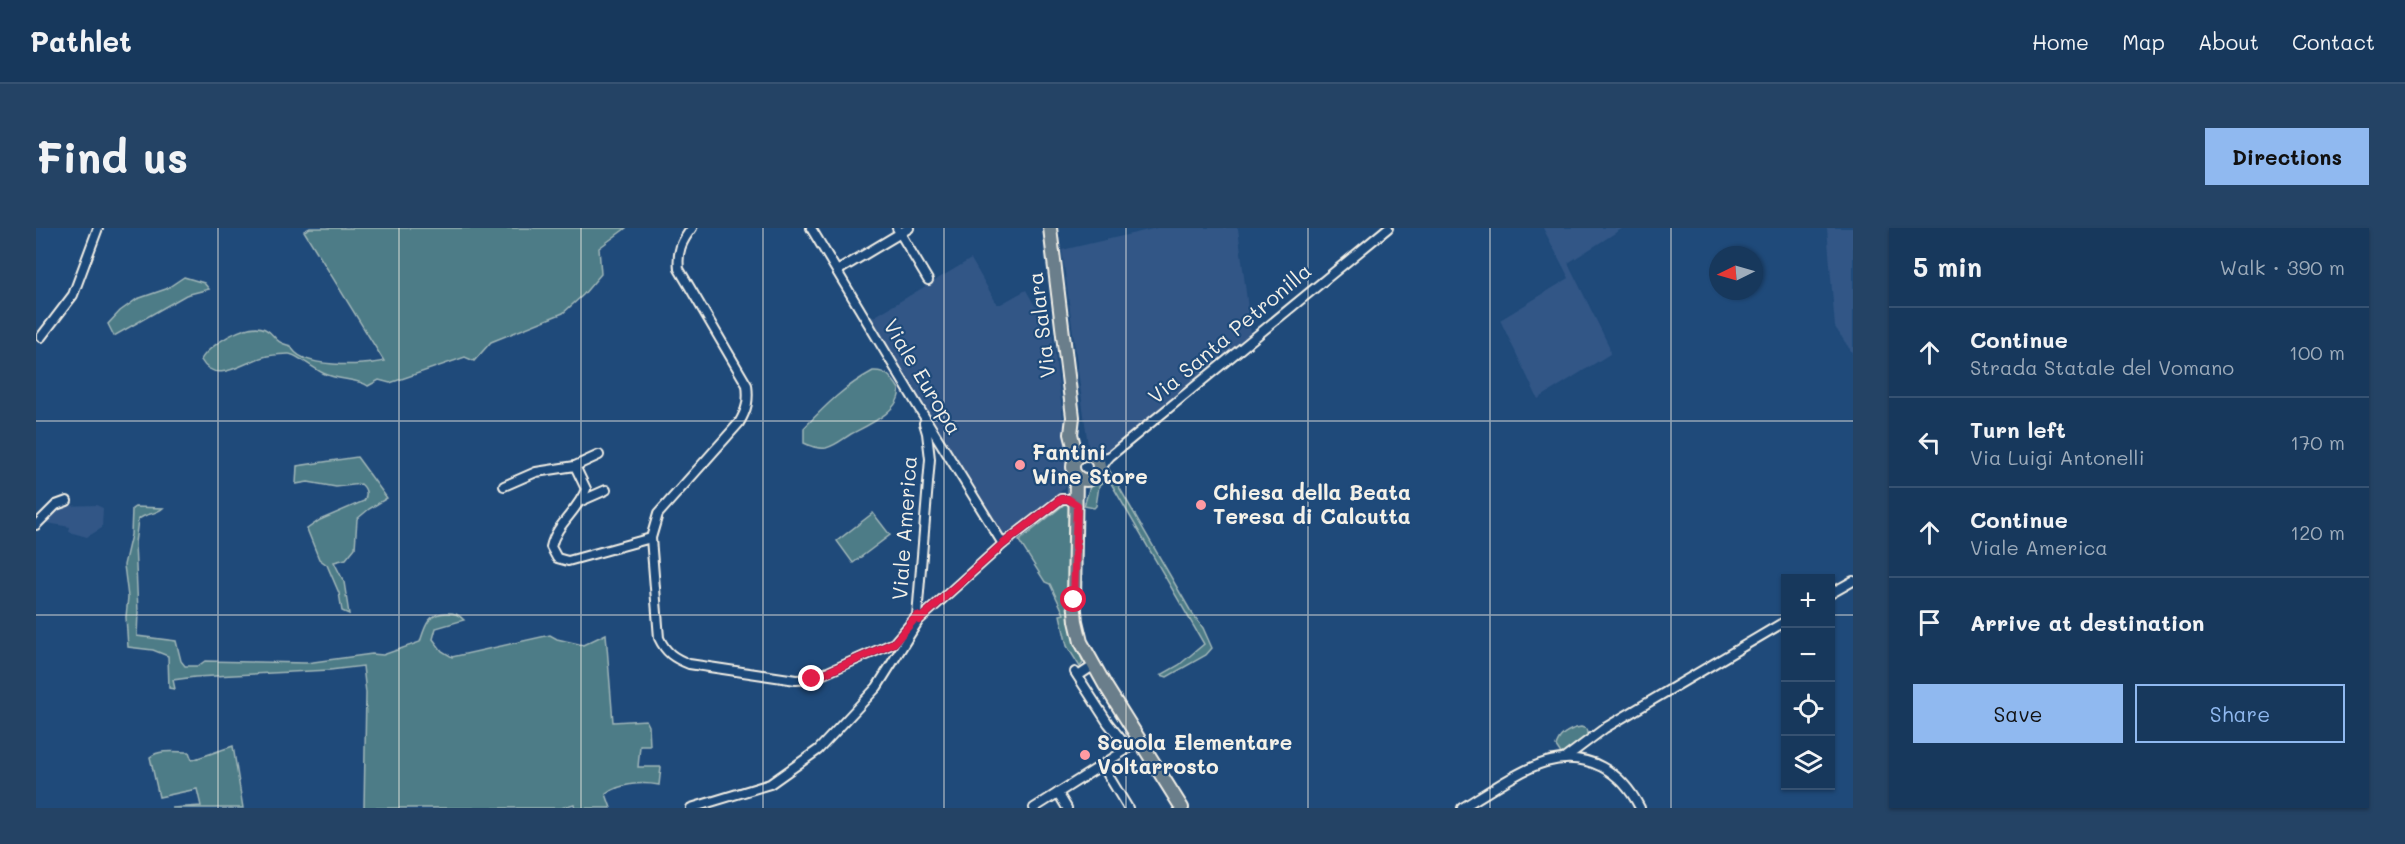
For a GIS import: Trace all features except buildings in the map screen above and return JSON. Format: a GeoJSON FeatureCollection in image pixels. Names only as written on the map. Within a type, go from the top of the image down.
{"type":"FeatureCollection","features":[{"type":"Feature","properties":{"kind":"main road","name":"Via Salara"},"geometry":{"type":"LineString","coordinates":[[1050,228],[1073,417],[1071,434],[1094,460],[1073,466],[1081,477],[1077,500],[1075,612],[1081,642],[1093,666],[1182,808]]}},
{"type":"Feature","properties":{"kind":"main road"},"geometry":{"type":"LineString","coordinates":[[1081,477],[1095,477],[1094,460]]}},
{"type":"Feature","properties":{"kind":"street"},"geometry":{"type":"LineString","coordinates":[[41,337],[73,295],[98,228]]}},
{"type":"Feature","properties":{"kind":"street","name":"Viale America"},"geometry":{"type":"LineString","coordinates":[[692,228],[681,243],[678,257],[679,270],[747,385],[749,397],[746,412],[739,423],[658,514],[651,538],[659,638],[663,647],[673,658],[689,664],[796,680],[812,679],[894,643],[918,618],[930,459],[927,433],[919,408]]}},
{"type":"Feature","properties":{"kind":"street","name":"Viale Europa"},"geometry":{"type":"LineString","coordinates":[[812,228],[1003,544]]}},
{"type":"Feature","properties":{"kind":"street"},"geometry":{"type":"LineString","coordinates":[[837,270],[898,231],[909,228]]}},
{"type":"Feature","properties":{"kind":"street","name":"Via Santa Petronilla"},"geometry":{"type":"LineString","coordinates":[[1094,460],[1388,228]]}},
{"type":"Feature","properties":{"kind":"street"},"geometry":{"type":"LineString","coordinates":[[898,231],[928,280]]}},
{"type":"Feature","properties":{"kind":"street"},"geometry":{"type":"LineString","coordinates":[[504,486],[536,472],[575,466],[599,455]]}},
{"type":"Feature","properties":{"kind":"street"},"geometry":{"type":"LineString","coordinates":[[575,466],[586,489],[581,501],[554,534],[551,547],[557,558],[567,561],[651,538]]}},
{"type":"Feature","properties":{"kind":"street"},"geometry":{"type":"LineString","coordinates":[[581,501],[606,490]]}},
{"type":"Feature","properties":{"kind":"street"},"geometry":{"type":"LineString","coordinates":[[691,808],[770,784],[818,750],[877,687],[918,618],[1003,544],[1061,499],[1077,500]]}},
{"type":"Feature","properties":{"kind":"street"},"geometry":{"type":"LineString","coordinates":[[36,525],[56,505],[67,501]]}},
{"type":"Feature","properties":{"kind":"street"},"geometry":{"type":"LineString","coordinates":[[1835,591],[1853,580]]}},
{"type":"Feature","properties":{"kind":"street"},"geometry":{"type":"LineString","coordinates":[[1565,758],[1605,728],[1781,623]]}},
{"type":"Feature","properties":{"kind":"street"},"geometry":{"type":"LineString","coordinates":[[1093,666],[1076,674],[1108,723],[1128,748]]}},
{"type":"Feature","properties":{"kind":"street"},"geometry":{"type":"LineString","coordinates":[[1034,808],[1140,741]]}},
{"type":"Feature","properties":{"kind":"street"},"geometry":{"type":"LineString","coordinates":[[1462,808],[1532,768],[1545,762],[1565,758],[1593,763],[1609,770],[1632,792],[1640,808]]}},
{"type":"Feature","properties":{"kind":"street"},"geometry":{"type":"LineString","coordinates":[[1102,765],[1128,808]]}},
{"type":"Feature","properties":{"kind":"street"},"geometry":{"type":"LineString","coordinates":[[1058,793],[1067,808]]}},
{"type":"Feature","properties":{"kind":"shaded area"},"geometry":{"type":"Polygon","coordinates":[[[1157,228],[1238,228],[1251,333],[1115,446],[1106,453],[1098,455],[1088,446],[1062,250],[1157,228]]]}},
{"type":"Feature","properties":{"kind":"shaded area"},"geometry":{"type":"Polygon","coordinates":[[[1543,228],[1623,228],[1568,263],[1609,346],[1610,354],[1538,399],[1500,320],[1569,278],[1543,228]]]}},
{"type":"Feature","properties":{"kind":"shaded area"},"geometry":{"type":"Polygon","coordinates":[[[1827,228],[1853,228],[1853,354],[1835,327],[1827,228]]]}},
{"type":"Feature","properties":{"kind":"shaded area"},"geometry":{"type":"Polygon","coordinates":[[[971,259],[997,304],[1026,290],[1035,306],[1049,307],[1071,482],[1028,521],[1023,521],[1003,535],[942,439],[872,318],[971,259]]]}},
{"type":"Feature","properties":{"kind":"shaded area"},"geometry":{"type":"Polygon","coordinates":[[[96,505],[103,508],[102,528],[87,537],[69,532],[70,527],[47,523],[50,515],[60,506],[96,505]]]}},
{"type":"Feature","properties":{"kind":"green space"},"geometry":{"type":"Polygon","coordinates":[[[310,228],[626,228],[599,248],[601,274],[563,313],[491,342],[474,361],[465,357],[390,383],[379,380],[368,386],[325,374],[289,354],[259,358],[223,372],[207,368],[201,360],[211,348],[239,331],[258,327],[269,331],[281,343],[291,346],[296,353],[306,359],[348,365],[384,361],[304,231],[310,228]]]}},
{"type":"Feature","properties":{"kind":"green space"},"geometry":{"type":"Polygon","coordinates":[[[184,277],[204,283],[209,289],[186,295],[114,336],[108,324],[120,311],[137,299],[166,289],[184,277]]]}},
{"type":"Feature","properties":{"kind":"green space"},"geometry":{"type":"Polygon","coordinates":[[[873,371],[882,372],[888,376],[899,389],[899,397],[890,410],[874,422],[829,447],[818,448],[804,443],[804,428],[836,396],[873,371]]]}},
{"type":"Feature","properties":{"kind":"green space"},"geometry":{"type":"Polygon","coordinates":[[[357,457],[387,498],[357,519],[355,548],[346,559],[334,562],[344,582],[349,614],[342,611],[339,593],[327,565],[319,559],[307,529],[320,520],[364,501],[366,490],[361,484],[336,487],[308,482],[296,484],[297,466],[357,457]]]}},
{"type":"Feature","properties":{"kind":"green space"},"geometry":{"type":"Polygon","coordinates":[[[1108,468],[1190,610],[1203,628],[1212,648],[1206,655],[1167,677],[1161,675],[1179,665],[1204,644],[1108,478],[1099,486],[1096,506],[1094,508],[1084,506],[1090,486],[1108,468]]]}},
{"type":"Feature","properties":{"kind":"green space"},"geometry":{"type":"Polygon","coordinates":[[[1066,503],[1069,503],[1070,624],[1083,663],[1080,667],[1067,646],[1060,615],[1064,614],[1050,584],[1045,582],[1019,541],[1066,503]]]}},
{"type":"Feature","properties":{"kind":"green space"},"geometry":{"type":"Polygon","coordinates":[[[135,507],[163,508],[138,520],[135,543],[137,636],[176,641],[181,661],[185,666],[198,666],[205,661],[306,663],[372,654],[383,655],[420,642],[431,618],[447,613],[456,614],[464,620],[436,628],[433,639],[442,651],[452,657],[550,635],[583,645],[606,634],[613,722],[646,720],[649,726],[650,746],[640,746],[638,767],[661,767],[659,785],[632,784],[612,790],[606,794],[611,808],[575,808],[574,804],[561,808],[364,808],[366,693],[363,666],[330,670],[195,677],[173,680],[175,689],[169,688],[168,656],[153,650],[128,647],[126,617],[128,597],[124,565],[131,535],[132,509],[135,507]]]}},
{"type":"Feature","properties":{"kind":"green space"},"geometry":{"type":"Polygon","coordinates":[[[873,513],[890,535],[853,563],[837,541],[873,513]]]}},
{"type":"Feature","properties":{"kind":"green space"},"geometry":{"type":"Polygon","coordinates":[[[1581,727],[1587,729],[1589,736],[1566,755],[1562,755],[1556,746],[1559,739],[1572,729],[1581,727]]]}},
{"type":"Feature","properties":{"kind":"green space"},"geometry":{"type":"Polygon","coordinates":[[[233,746],[243,808],[172,808],[201,806],[197,789],[159,797],[150,757],[154,754],[174,751],[189,752],[192,760],[233,746]]]}},
{"type":"Feature","properties":{"kind":"place","name":"Fantini Wine Store"},"geometry":{"type":"Point","coordinates":[1020,465]}},
{"type":"Feature","properties":{"kind":"place","name":"Chiesa della Beata Teresa di Calcutta"},"geometry":{"type":"Point","coordinates":[1201,505]}},
{"type":"Feature","properties":{"kind":"place","name":"Scuola Elementare Voltarrosto"},"geometry":{"type":"Point","coordinates":[1085,755]}},
{"type":"Feature","properties":{"kind":"route"},"geometry":{"type":"LineString","coordinates":[[812,679],[894,643],[917,616],[919,620],[1003,544],[1014,538],[1061,499],[1068,499],[1077,505],[1074,600]]}}]}
